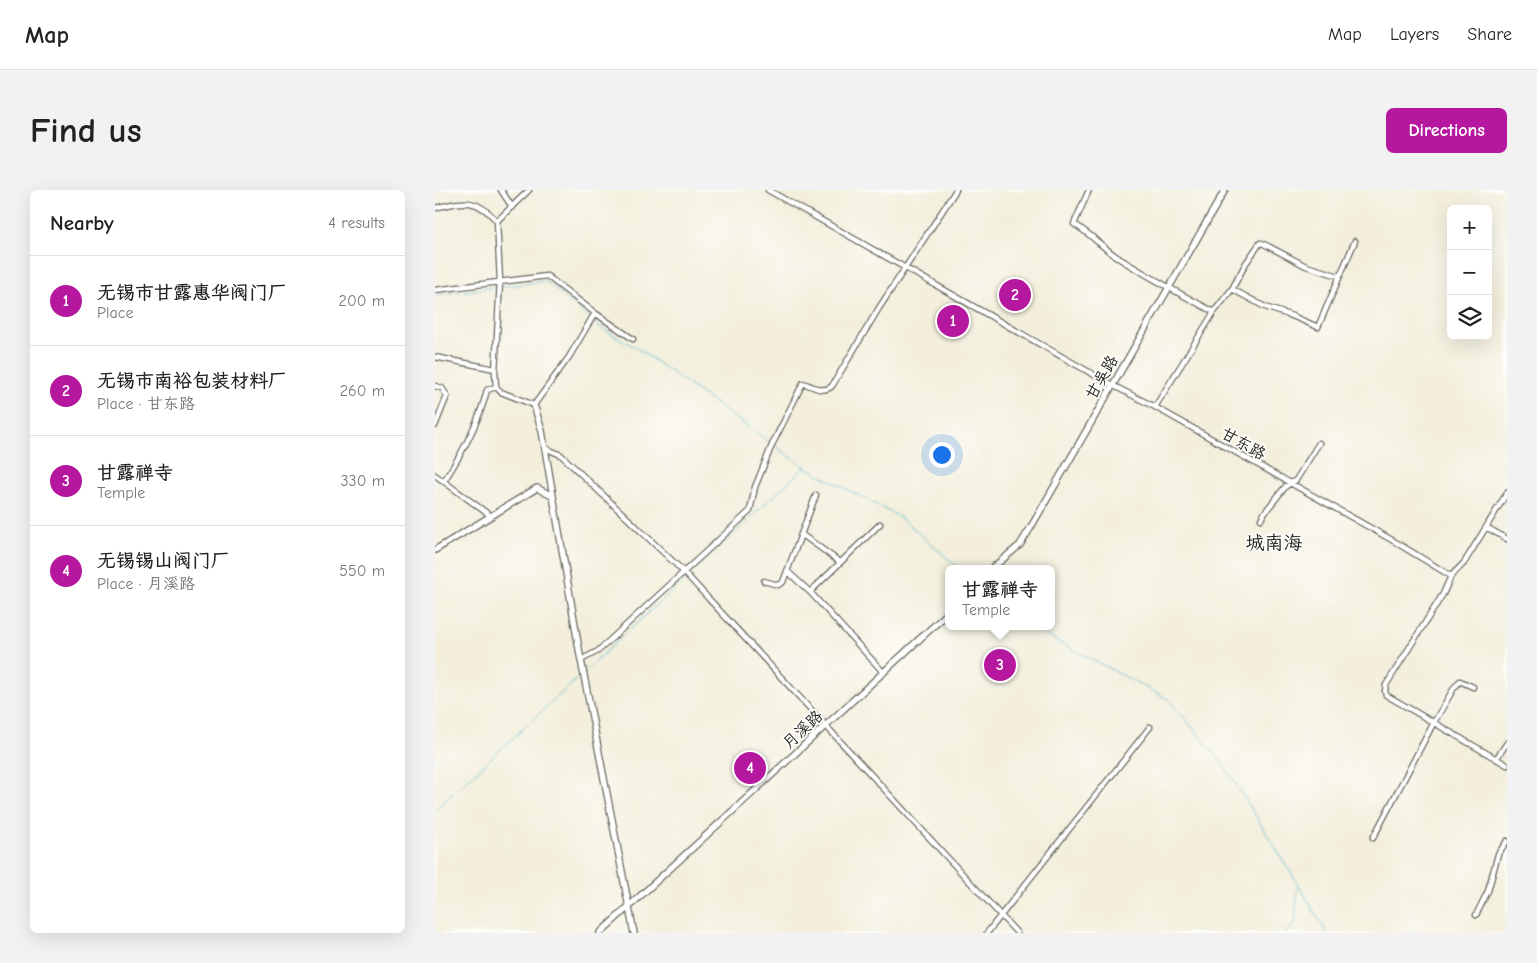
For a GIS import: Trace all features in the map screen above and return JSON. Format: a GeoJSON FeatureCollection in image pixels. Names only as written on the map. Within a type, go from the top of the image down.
{"type":"FeatureCollection","features":[{"type":"Feature","properties":{"kind":"street"},"geometry":{"type":"LineString","coordinates":[[501,190],[513,207]]}},
{"type":"Feature","properties":{"kind":"street"},"geometry":{"type":"LineString","coordinates":[[497,221],[529,190]]}},
{"type":"Feature","properties":{"kind":"street","name":"甘东路"},"geometry":{"type":"LineString","coordinates":[[768,190],[1032,340],[1155,406],[1392,540],[1451,576]]}},
{"type":"Feature","properties":{"kind":"street"},"geometry":{"type":"LineString","coordinates":[[581,660],[598,651],[685,573],[750,510],[755,488],[776,435],[803,383],[823,390],[829,390],[879,308],[956,190]]}},
{"type":"Feature","properties":{"kind":"street"},"geometry":{"type":"LineString","coordinates":[[1089,190],[1074,224],[1091,234],[1118,258],[1168,288],[1214,312]]}},
{"type":"Feature","properties":{"kind":"street","name":"甘吴路"},"geometry":{"type":"LineString","coordinates":[[996,565],[1020,545],[1031,527],[1225,190]]}},
{"type":"Feature","properties":{"kind":"street"},"geometry":{"type":"LineString","coordinates":[[435,208],[468,202],[486,209],[497,221],[500,282],[495,387]]}},
{"type":"Feature","properties":{"kind":"street"},"geometry":{"type":"LineString","coordinates":[[1232,289],[1265,307],[1318,327],[1355,241]]}},
{"type":"Feature","properties":{"kind":"street"},"geometry":{"type":"LineString","coordinates":[[1155,406],[1260,243],[1306,266],[1339,276]]}},
{"type":"Feature","properties":{"kind":"street"},"geometry":{"type":"LineString","coordinates":[[435,290],[547,276],[594,315],[633,339]]}},
{"type":"Feature","properties":{"kind":"street"},"geometry":{"type":"LineString","coordinates":[[534,405],[569,357],[594,315]]}},
{"type":"Feature","properties":{"kind":"street"},"geometry":{"type":"LineString","coordinates":[[435,357],[495,369]]}},
{"type":"Feature","properties":{"kind":"street"},"geometry":{"type":"LineString","coordinates":[[435,386],[442,388],[447,396],[435,426]]}},
{"type":"Feature","properties":{"kind":"street"},"geometry":{"type":"LineString","coordinates":[[495,387],[501,392],[534,405]]}},
{"type":"Feature","properties":{"kind":"street"},"geometry":{"type":"LineString","coordinates":[[444,481],[465,449],[483,407],[487,390],[495,387]]}},
{"type":"Feature","properties":{"kind":"street"},"geometry":{"type":"LineString","coordinates":[[534,405],[545,448],[581,660],[633,933]]}},
{"type":"Feature","properties":{"kind":"street"},"geometry":{"type":"LineString","coordinates":[[1261,520],[1281,492],[1295,480],[1319,443]]}},
{"type":"Feature","properties":{"kind":"street"},"geometry":{"type":"LineString","coordinates":[[545,448],[561,455],[690,578],[1017,933]]}},
{"type":"Feature","properties":{"kind":"street"},"geometry":{"type":"LineString","coordinates":[[435,476],[491,516]]}},
{"type":"Feature","properties":{"kind":"street"},"geometry":{"type":"LineString","coordinates":[[435,550],[537,488],[552,496]]}},
{"type":"Feature","properties":{"kind":"street"},"geometry":{"type":"LineString","coordinates":[[1507,493],[1464,563],[1451,576],[1443,594],[1386,684],[1385,691],[1386,695],[1433,724],[1507,765]]}},
{"type":"Feature","properties":{"kind":"street"},"geometry":{"type":"LineString","coordinates":[[764,580],[780,585],[816,495]]}},
{"type":"Feature","properties":{"kind":"street"},"geometry":{"type":"LineString","coordinates":[[810,592],[880,524]]}},
{"type":"Feature","properties":{"kind":"street"},"geometry":{"type":"LineString","coordinates":[[1486,527],[1507,539]]}},
{"type":"Feature","properties":{"kind":"street"},"geometry":{"type":"LineString","coordinates":[[801,534],[840,562]]}},
{"type":"Feature","properties":{"kind":"street"},"geometry":{"type":"LineString","coordinates":[[787,571],[810,592],[884,673]]}},
{"type":"Feature","properties":{"kind":"street","name":"月溪路"},"geometry":{"type":"LineString","coordinates":[[600,933],[945,616]]}},
{"type":"Feature","properties":{"kind":"street"},"geometry":{"type":"LineString","coordinates":[[1373,838],[1433,724],[1458,682],[1463,682],[1473,687]]}},
{"type":"Feature","properties":{"kind":"street"},"geometry":{"type":"LineString","coordinates":[[987,933],[1150,727]]}},
{"type":"Feature","properties":{"kind":"street"},"geometry":{"type":"LineString","coordinates":[[1496,759],[1507,743]]}},
{"type":"Feature","properties":{"kind":"street"},"geometry":{"type":"LineString","coordinates":[[1476,915],[1487,891],[1498,854],[1507,841]]}},
{"type":"Feature","properties":{"kind":"waterway"},"geometry":{"type":"LineString","coordinates":[[435,295],[545,281],[590,318]]}},
{"type":"Feature","properties":{"kind":"waterway"},"geometry":{"type":"LineString","coordinates":[[593,321],[601,328],[637,348],[771,443]]}},
{"type":"Feature","properties":{"kind":"waterway"},"geometry":{"type":"LineString","coordinates":[[774,445],[805,467],[901,518],[955,565]]}},
{"type":"Feature","properties":{"kind":"waterway"},"geometry":{"type":"LineString","coordinates":[[689,575],[805,467]]}},
{"type":"Feature","properties":{"kind":"waterway"},"geometry":{"type":"LineString","coordinates":[[586,670],[686,578]]}},
{"type":"Feature","properties":{"kind":"waterway"},"geometry":{"type":"LineString","coordinates":[[1036,630],[1168,699],[1224,765],[1298,884]]}},
{"type":"Feature","properties":{"kind":"waterway"},"geometry":{"type":"LineString","coordinates":[[435,810],[581,675]]}},
{"type":"Feature","properties":{"kind":"waterway"},"geometry":{"type":"LineString","coordinates":[[1286,933],[1295,923],[1298,884],[1327,933]]}},
{"type":"Feature","properties":{"kind":"place","name":"无锡市南裕包装材料厂"},"geometry":{"type":"Point","coordinates":[1015,295]}},
{"type":"Feature","properties":{"kind":"place","name":"无锡市甘露惠华阀门厂"},"geometry":{"type":"Point","coordinates":[953,321]}},
{"type":"Feature","properties":{"kind":"place","name":"甘露禅寺"},"geometry":{"type":"Point","coordinates":[1000,665]}},
{"type":"Feature","properties":{"kind":"place","name":"无锡锡山阀门厂"},"geometry":{"type":"Point","coordinates":[750,768]}},
{"type":"Feature","properties":{"kind":"district","name":"城南海"},"geometry":{"type":"Point","coordinates":[1274,542]}}]}
